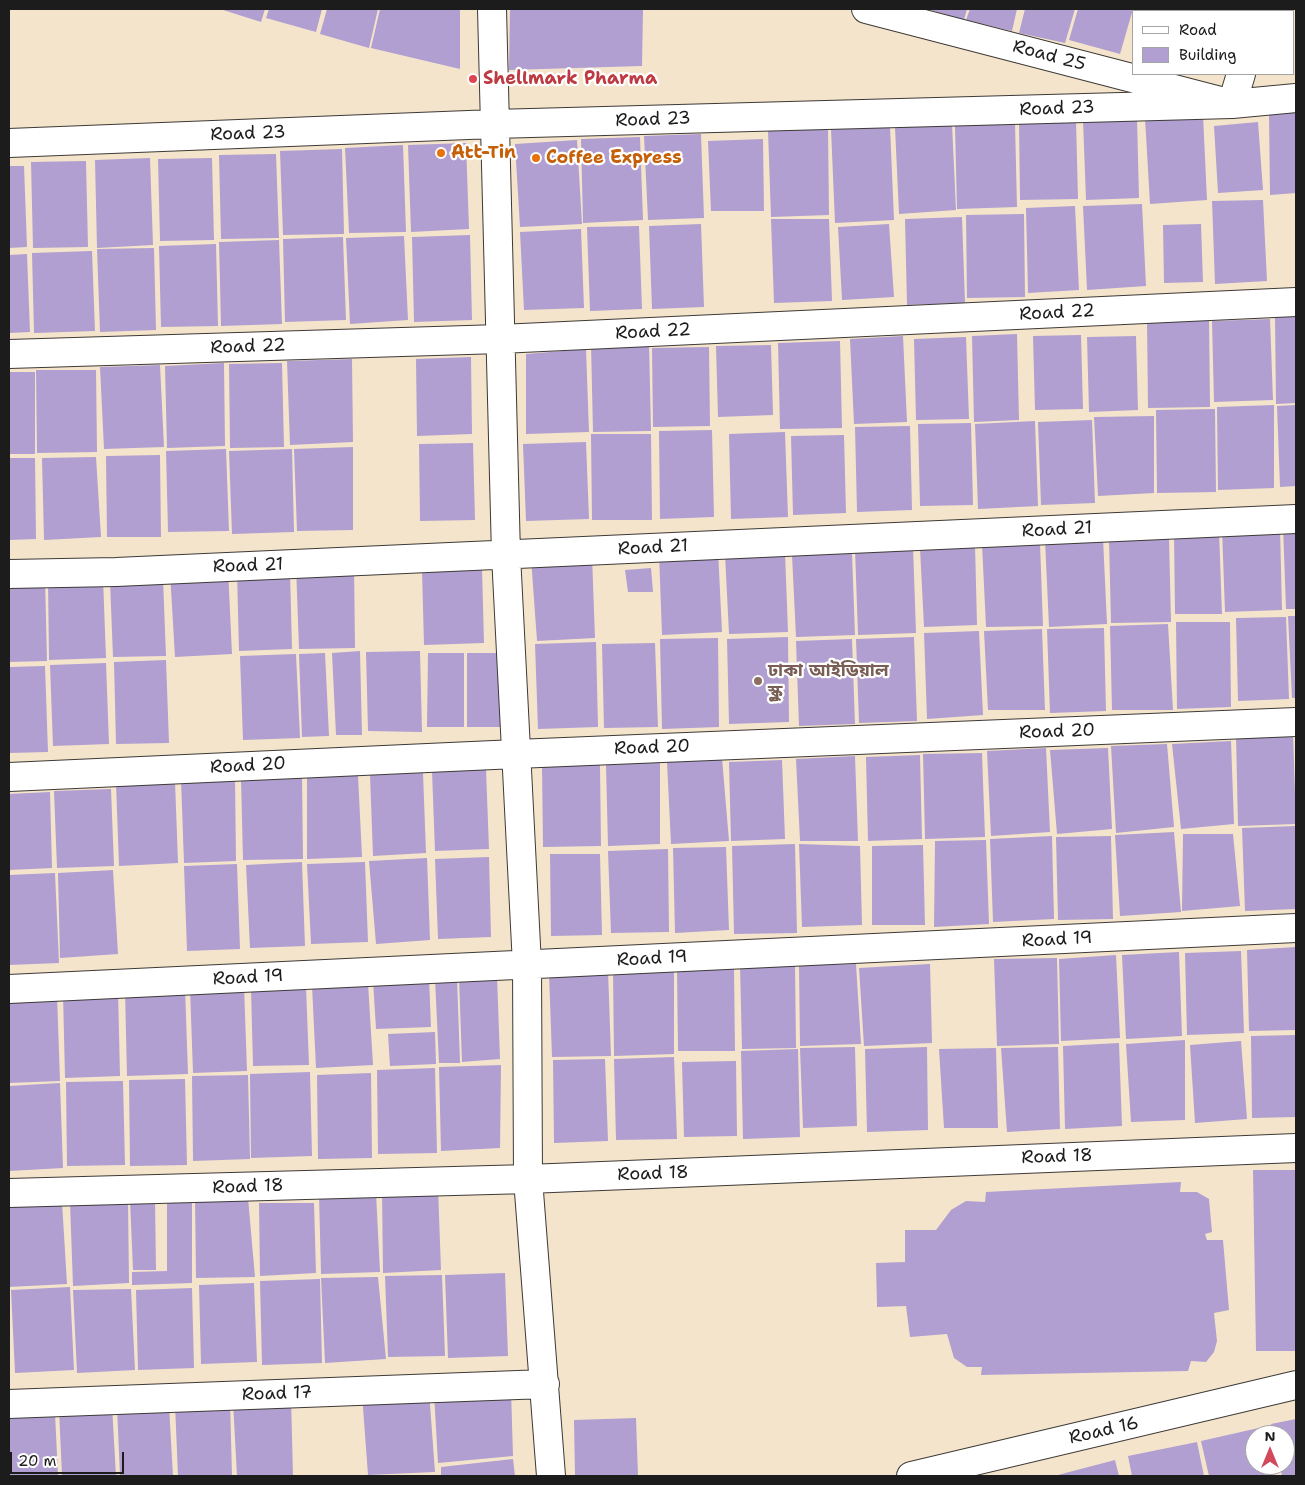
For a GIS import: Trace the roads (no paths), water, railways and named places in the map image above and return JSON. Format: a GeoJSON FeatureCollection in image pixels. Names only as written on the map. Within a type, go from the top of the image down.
{"type":"FeatureCollection","features":[{"type":"Feature","properties":{"kind":"street"},"geometry":{"type":"LineString","coordinates":[[492,9],[506,555],[527,964],[528,1179],[551,1476]]}},
{"type":"Feature","properties":{"kind":"street","name":"Road 25"},"geometry":{"type":"LineString","coordinates":[[866,9],[1232,104]]}},
{"type":"Feature","properties":{"kind":"street"},"geometry":{"type":"LineString","coordinates":[[1232,104],[1241,75]]}},
{"type":"Feature","properties":{"kind":"street","name":"Road 23"},"geometry":{"type":"LineString","coordinates":[[9,143],[494,124],[1232,104],[1296,98]]}},
{"type":"Feature","properties":{"kind":"street","name":"Road 22"},"geometry":{"type":"LineString","coordinates":[[9,354],[500,339],[1296,302]]}},
{"type":"Feature","properties":{"kind":"street","name":"Road 21"},"geometry":{"type":"LineString","coordinates":[[9,574],[116,572],[1296,519]]}},
{"type":"Feature","properties":{"kind":"street","name":"Road 20"},"geometry":{"type":"LineString","coordinates":[[9,777],[1296,722]]}},
{"type":"Feature","properties":{"kind":"street","name":"Road 19"},"geometry":{"type":"LineString","coordinates":[[9,989],[1296,928]]}},
{"type":"Feature","properties":{"kind":"street","name":"Road 18"},"geometry":{"type":"LineString","coordinates":[[9,1193],[528,1179],[1296,1148]]}},
{"type":"Feature","properties":{"kind":"street","name":"Road 17"},"geometry":{"type":"LineString","coordinates":[[9,1404],[545,1384]]}},
{"type":"Feature","properties":{"kind":"street","name":"Road 16"},"geometry":{"type":"LineString","coordinates":[[911,1476],[1296,1385]]}},
{"type":"Feature","properties":{"kind":"place","name":"Shellmark Pharma"},"geometry":{"type":"Point","coordinates":[473,79]}},
{"type":"Feature","properties":{"kind":"place","name":"Att-Tin"},"geometry":{"type":"Point","coordinates":[441,153]}},
{"type":"Feature","properties":{"kind":"place","name":"Coffee Express"},"geometry":{"type":"Point","coordinates":[536,158]}},
{"type":"Feature","properties":{"kind":"place","name":"ঢাকা আইডিয়াল স্কুল"},"geometry":{"type":"Point","coordinates":[758,681]}}]}
